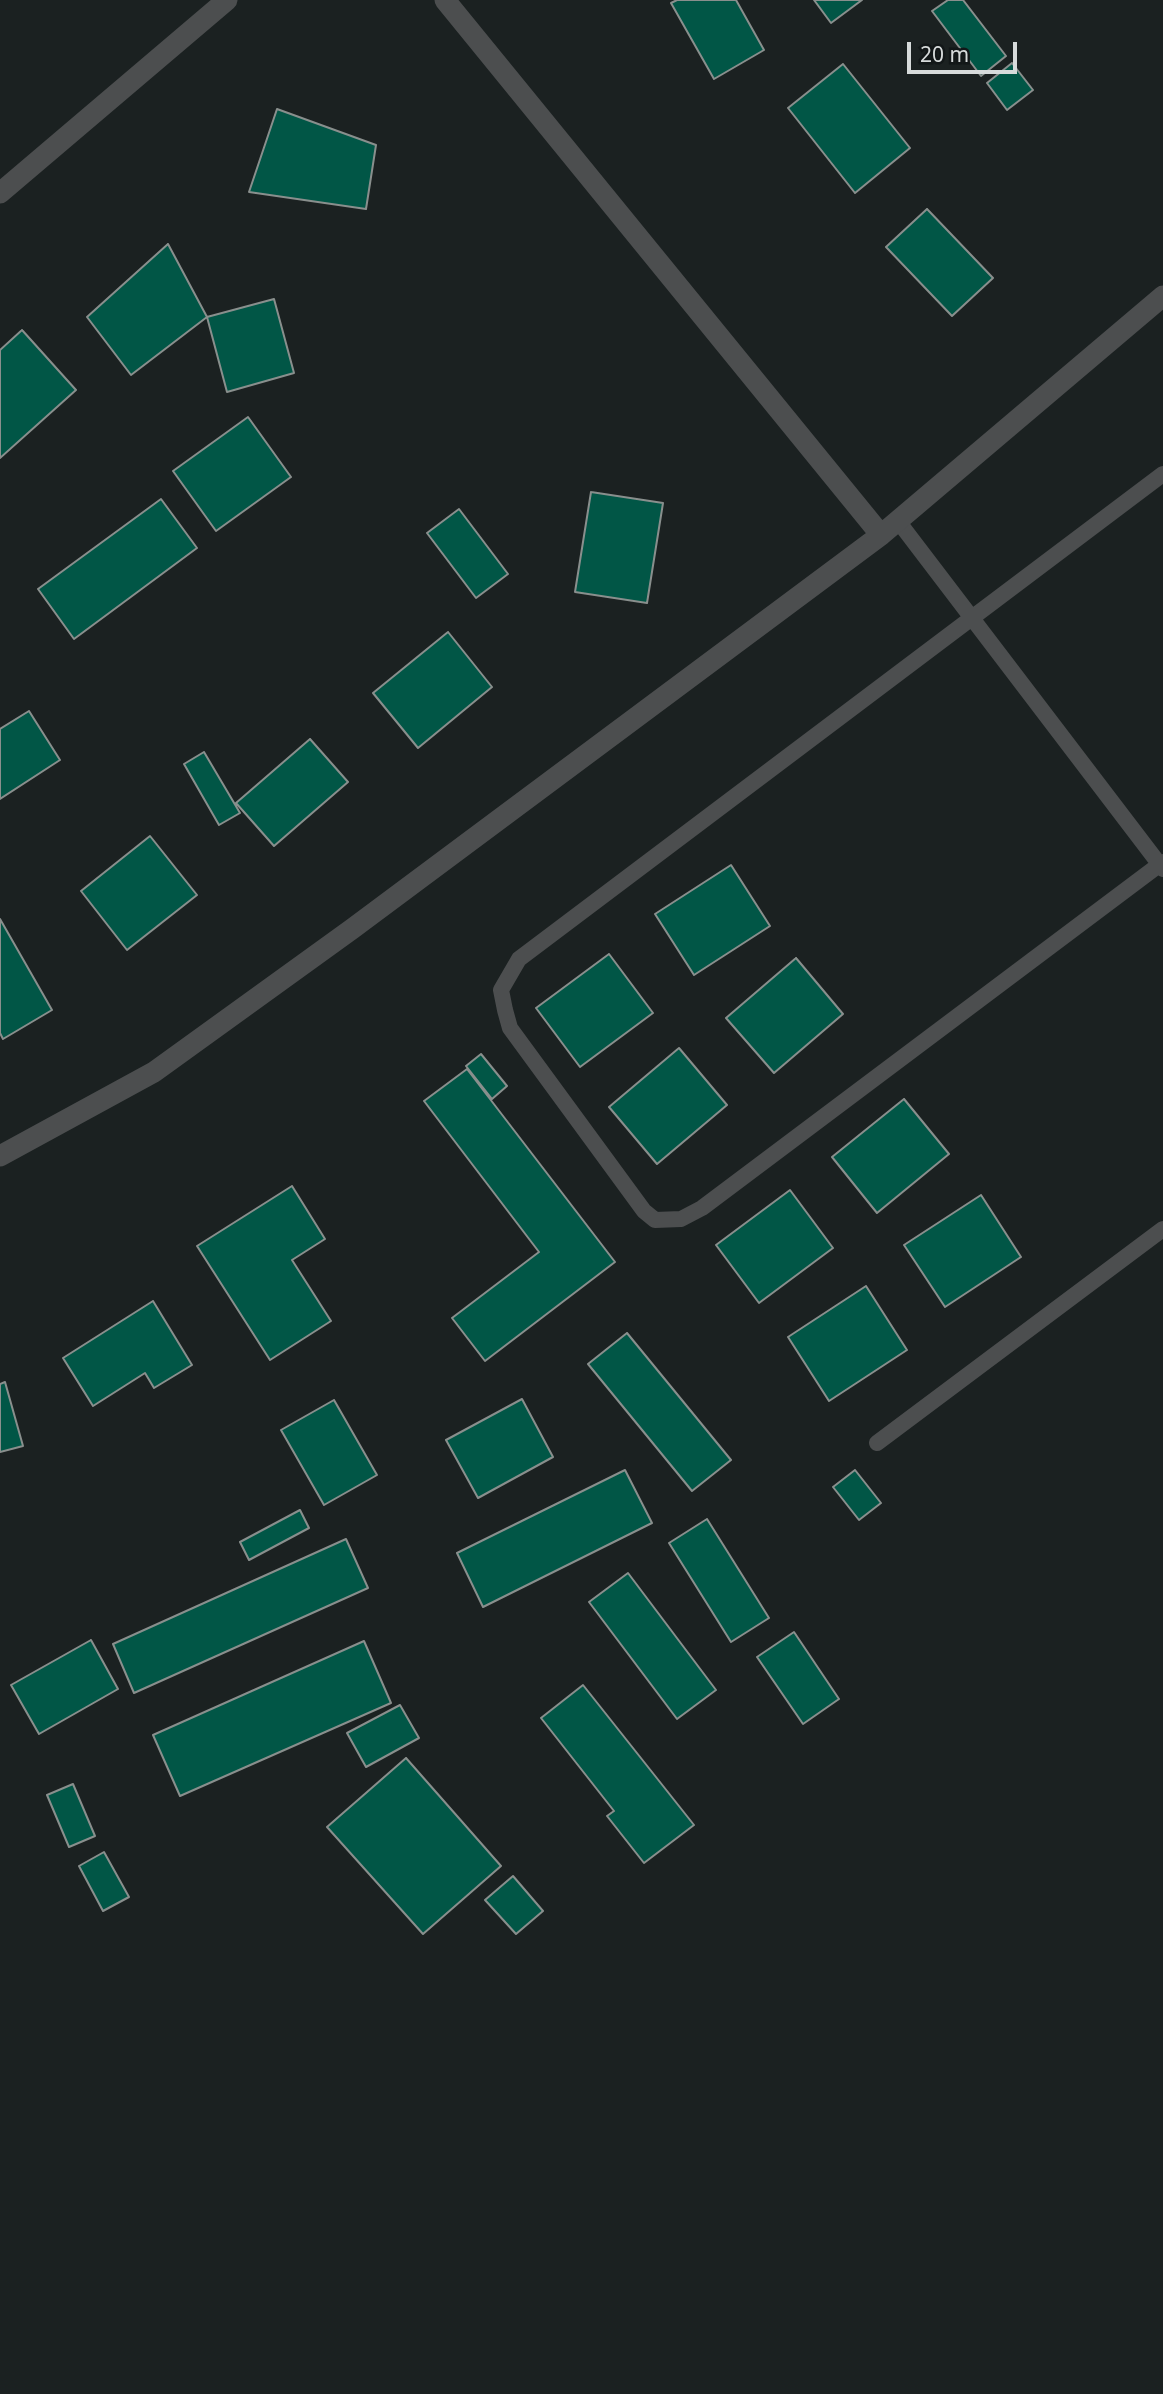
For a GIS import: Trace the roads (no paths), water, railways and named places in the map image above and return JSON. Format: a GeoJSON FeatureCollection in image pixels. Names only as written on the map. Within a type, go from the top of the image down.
{"type":"FeatureCollection","features":[{"type":"Feature","properties":{"kind":"street"},"geometry":{"type":"LineString","coordinates":[[0,193],[227,0]]}},
{"type":"Feature","properties":{"kind":"street"},"geometry":{"type":"LineString","coordinates":[[444,0],[889,528]]}},
{"type":"Feature","properties":{"kind":"street"},"geometry":{"type":"LineString","coordinates":[[0,1156],[154,1072],[352,929],[889,528],[1163,296]]}},
{"type":"Feature","properties":{"kind":"lane"},"geometry":{"type":"LineString","coordinates":[[889,528],[972,618],[1162,865],[702,1208],[681,1219],[655,1220],[645,1211],[510,1028],[501,990],[519,960],[972,618],[1163,474]]}},
{"type":"Feature","properties":{"kind":"lane"},"geometry":{"type":"LineString","coordinates":[[877,1443],[1163,1229]]}}]}
